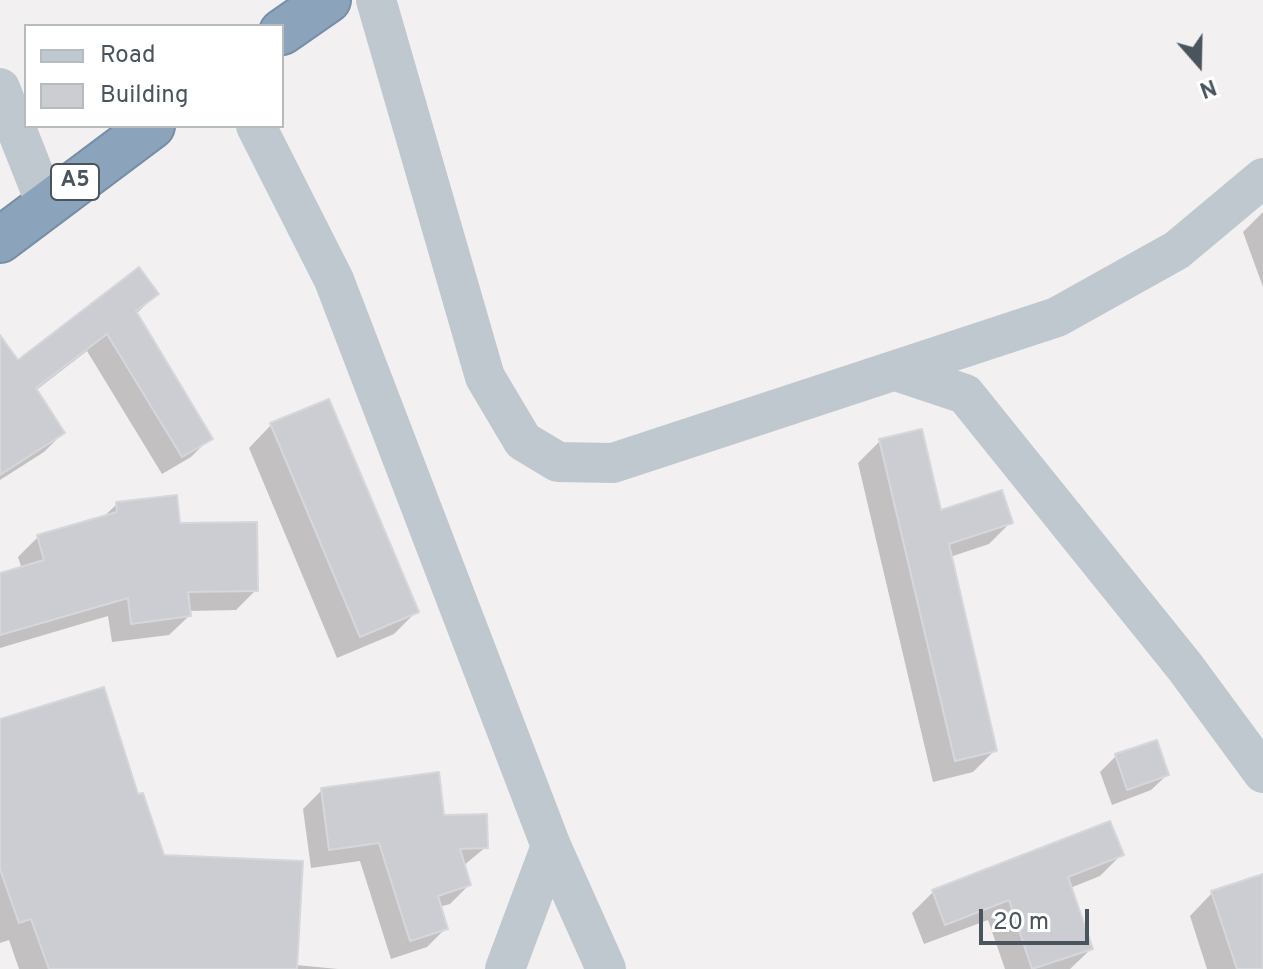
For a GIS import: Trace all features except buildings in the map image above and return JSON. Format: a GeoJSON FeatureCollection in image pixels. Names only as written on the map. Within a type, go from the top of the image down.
{"type":"FeatureCollection","features":[{"type":"Feature","properties":{"kind":"highway"},"geometry":{"type":"LineString","coordinates":[[284,31],[328,0]]}},
{"type":"Feature","properties":{"kind":"highway","name":"A5"},"geometry":{"type":"LineString","coordinates":[[0,240],[149,128]]}},
{"type":"Feature","properties":{"kind":"street"},"geometry":{"type":"LineString","coordinates":[[376,0],[485,377],[523,441],[558,462],[613,463],[1057,317],[1177,250],[1263,178]]}},
{"type":"Feature","properties":{"kind":"street"},"geometry":{"type":"LineString","coordinates":[[0,88],[46,204]]}},
{"type":"Feature","properties":{"kind":"street"},"geometry":{"type":"LineString","coordinates":[[257,128],[334,280],[551,846],[606,969]]}},
{"type":"Feature","properties":{"kind":"street"},"geometry":{"type":"LineString","coordinates":[[896,371],[965,394],[1185,667],[1263,773]]}},
{"type":"Feature","properties":{"kind":"street"},"geometry":{"type":"LineString","coordinates":[[505,969],[551,846]]}}]}
